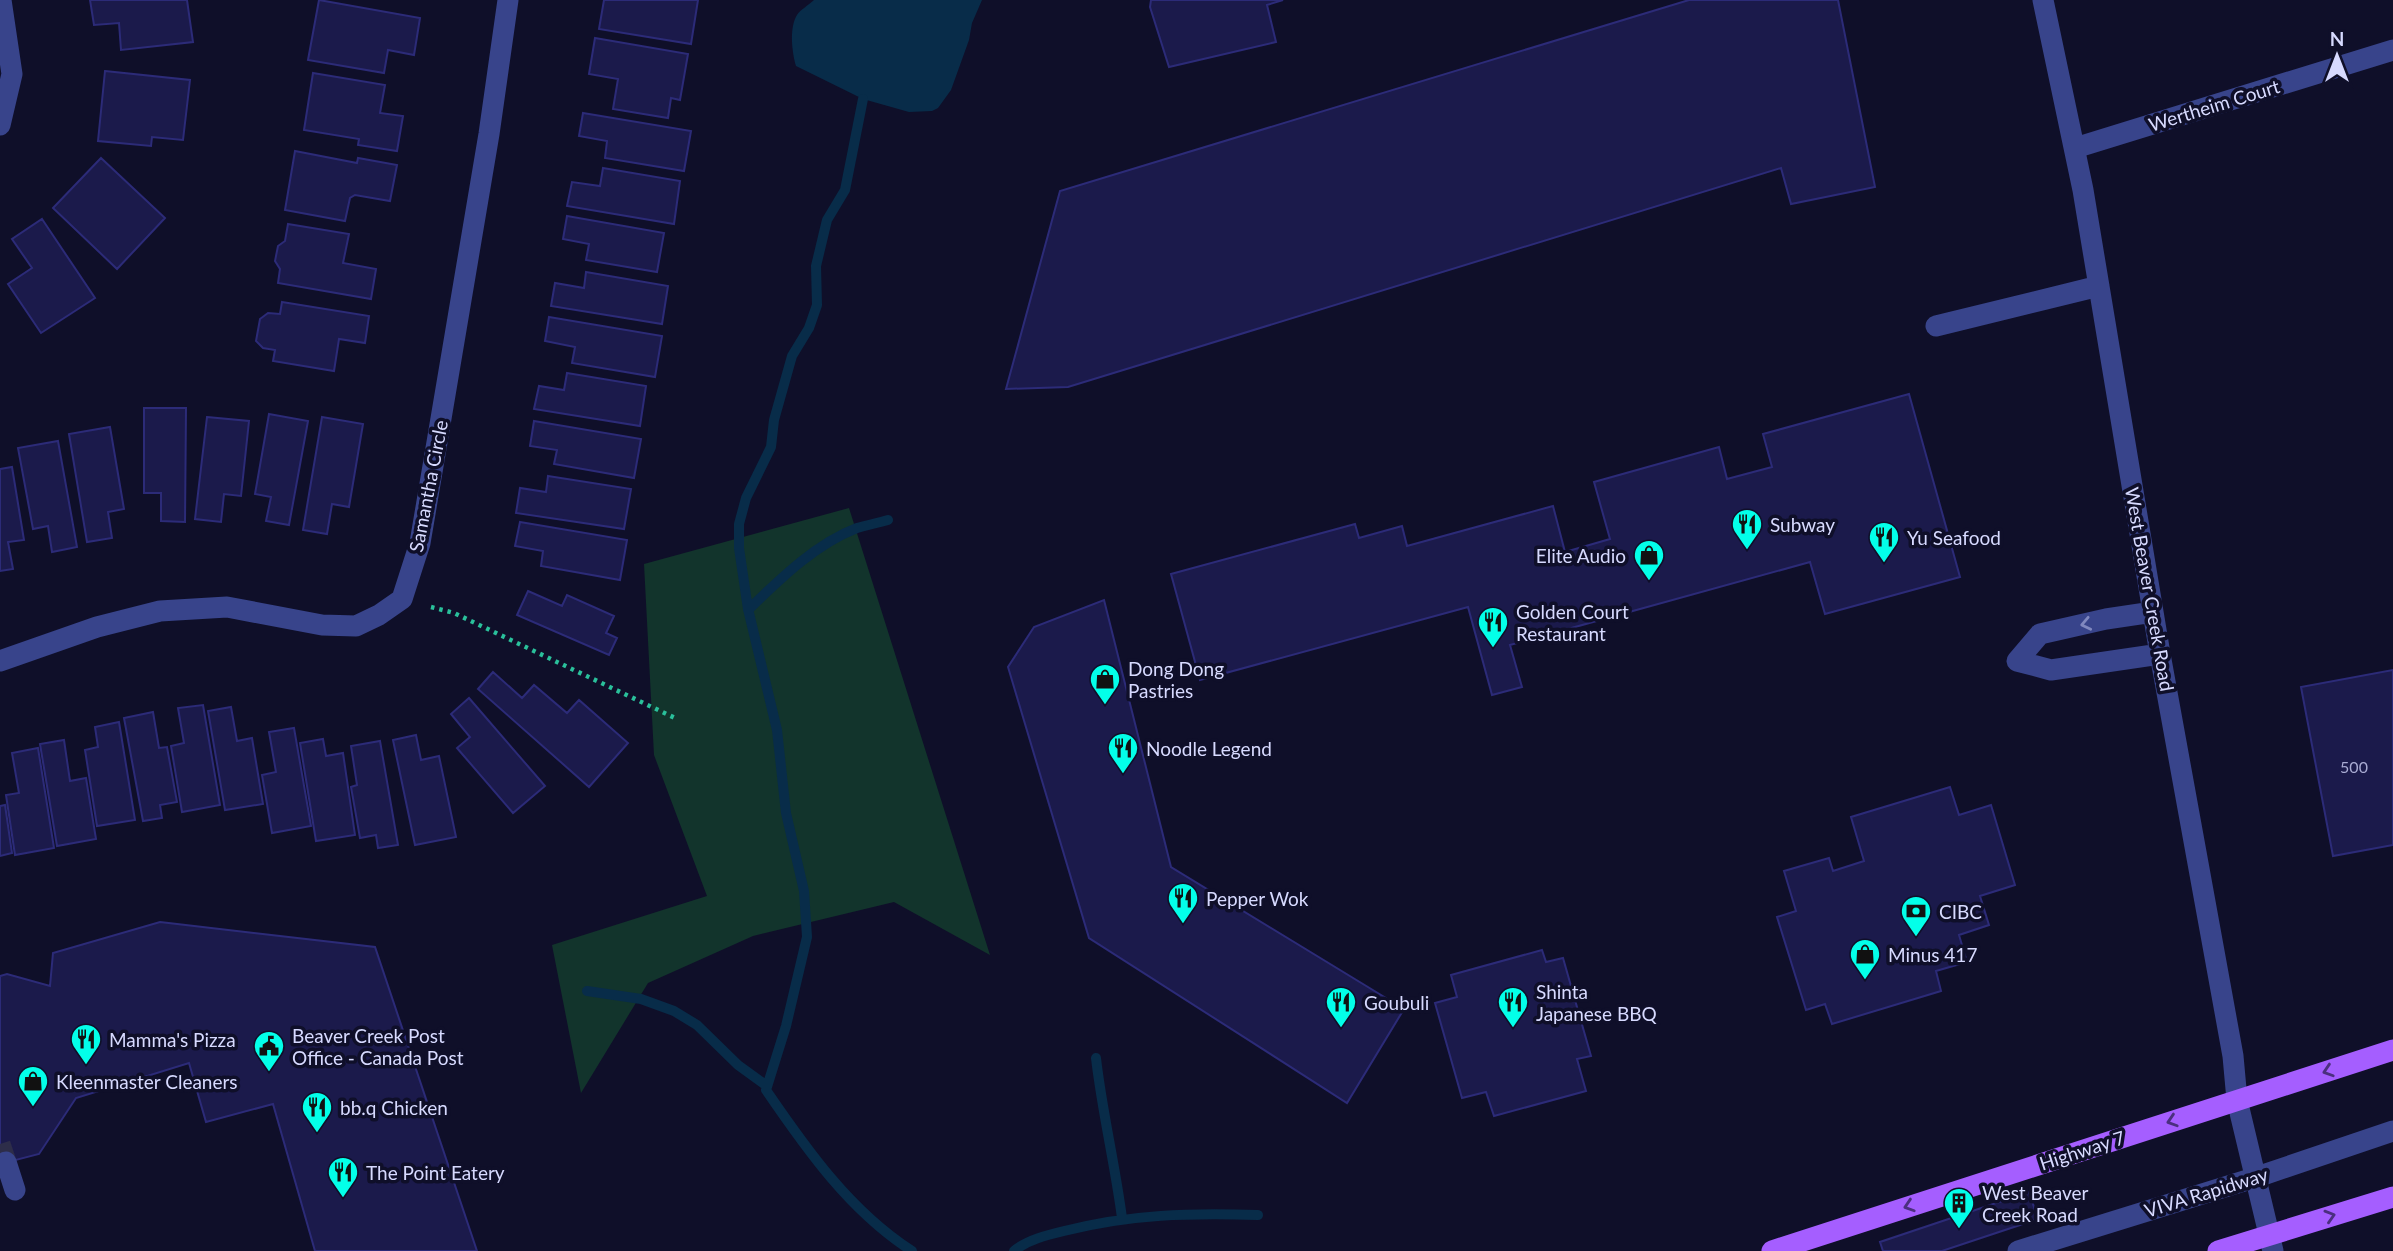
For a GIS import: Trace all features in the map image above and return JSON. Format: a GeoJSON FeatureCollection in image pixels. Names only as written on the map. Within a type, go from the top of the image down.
{"type":"FeatureCollection","features":[{"type":"Feature","properties":{"kind":"main road","name":"Highway 7"},"geometry":{"type":"LineString","coordinates":[[1772,1251],[2393,1050]]}},
{"type":"Feature","properties":{"kind":"main road"},"geometry":{"type":"LineString","coordinates":[[2218,1251],[2270,1243],[2393,1196]]}},
{"type":"Feature","properties":{"kind":"street"},"geometry":{"type":"LineString","coordinates":[[0,125],[12,74],[1,0]]}},
{"type":"Feature","properties":{"kind":"street","name":"Samantha Circle"},"geometry":{"type":"LineString","coordinates":[[402,599],[420,543],[489,134],[508,0]]}},
{"type":"Feature","properties":{"kind":"street","name":"West Beaver Creek Road"},"geometry":{"type":"LineString","coordinates":[[2043,0],[2075,148],[2160,654],[2233,1056],[2236,1100],[2257,1177],[2270,1243]]}},
{"type":"Feature","properties":{"kind":"street","name":"Wertheim Court"},"geometry":{"type":"LineString","coordinates":[[2075,148],[2393,50]]}},
{"type":"Feature","properties":{"kind":"street"},"geometry":{"type":"LineString","coordinates":[[1936,326],[2099,286]]}},
{"type":"Feature","properties":{"kind":"street"},"geometry":{"type":"LineString","coordinates":[[0,661],[97,627],[160,611],[227,607],[323,625],[356,626],[379,615],[402,599]]}},
{"type":"Feature","properties":{"kind":"street"},"geometry":{"type":"LineString","coordinates":[[2153,612],[2106,619],[2040,634],[2017,661],[2051,670],[2160,654]]}},
{"type":"Feature","properties":{"kind":"street","name":"VIVA Rapidway"},"geometry":{"type":"LineString","coordinates":[[2018,1251],[2257,1177],[2393,1131]]}},
{"type":"Feature","properties":{"kind":"street"},"geometry":{"type":"LineString","coordinates":[[6,1163],[15,1190]]}},
{"type":"Feature","properties":{"kind":"path"},"geometry":{"type":"LineString","coordinates":[[402,599],[454,613],[675,718]]}},
{"type":"Feature","properties":{"kind":"green space"},"geometry":{"type":"Polygon","coordinates":[[[849,508],[990,955],[894,902],[753,936],[648,983],[581,1093],[552,945],[707,896],[654,755],[644,564],[849,508]]]}},
{"type":"Feature","properties":{"kind":"water"},"geometry":{"type":"Polygon","coordinates":[[[814,0],[982,0],[951,90],[938,108],[932,111],[909,112],[863,99],[796,66],[792,40],[794,20],[814,0]]]}},
{"type":"Feature","properties":{"kind":"building"},"geometry":{"type":"Polygon","coordinates":[[[90,0],[187,0],[193,42],[121,50],[119,23],[94,25],[90,0]]]}},
{"type":"Feature","properties":{"kind":"building"},"geometry":{"type":"Polygon","coordinates":[[[319,0],[420,18],[414,55],[388,50],[384,73],[308,60],[319,0]]]}},
{"type":"Feature","properties":{"kind":"building"},"geometry":{"type":"Polygon","coordinates":[[[604,0],[698,0],[691,44],[599,29],[604,0]]]}},
{"type":"Feature","properties":{"kind":"building"},"geometry":{"type":"Polygon","coordinates":[[[1151,0],[1283,0],[1267,5],[1276,42],[1169,67],[1150,7],[1151,0]]]}},
{"type":"Feature","properties":{"kind":"building"},"geometry":{"type":"Polygon","coordinates":[[[1689,0],[1838,0],[1875,187],[1791,204],[1781,168],[1068,387],[1006,389],[1060,191],[1689,0]]]}},
{"type":"Feature","properties":{"kind":"building"},"geometry":{"type":"Polygon","coordinates":[[[595,38],[688,54],[680,100],[671,98],[668,118],[613,109],[618,79],[589,74],[595,38]]]}},
{"type":"Feature","properties":{"kind":"building"},"geometry":{"type":"Polygon","coordinates":[[[105,71],[190,80],[183,140],[152,137],[151,146],[98,141],[105,71]]]}},
{"type":"Feature","properties":{"kind":"building"},"geometry":{"type":"Polygon","coordinates":[[[313,73],[385,85],[380,113],[403,116],[397,151],[358,145],[359,139],[304,130],[313,73]]]}},
{"type":"Feature","properties":{"kind":"building"},"geometry":{"type":"Polygon","coordinates":[[[583,113],[691,131],[684,171],[605,158],[607,141],[579,136],[583,113]]]}},
{"type":"Feature","properties":{"kind":"building"},"geometry":{"type":"Polygon","coordinates":[[[295,151],[357,163],[358,158],[397,165],[390,201],[355,195],[350,198],[345,221],[285,210],[295,151]]]}},
{"type":"Feature","properties":{"kind":"building"},"geometry":{"type":"Polygon","coordinates":[[[101,158],[165,218],[117,269],[53,208],[101,158]]]}},
{"type":"Feature","properties":{"kind":"building"},"geometry":{"type":"Polygon","coordinates":[[[603,168],[680,181],[674,224],[567,206],[572,182],[600,186],[603,168]]]}},
{"type":"Feature","properties":{"kind":"building"},"geometry":{"type":"Polygon","coordinates":[[[567,216],[664,233],[657,272],[586,260],[589,244],[563,239],[567,216]]]}},
{"type":"Feature","properties":{"kind":"building"},"geometry":{"type":"Polygon","coordinates":[[[42,219],[95,298],[41,333],[8,284],[32,268],[12,239],[42,219]]]}},
{"type":"Feature","properties":{"kind":"building"},"geometry":{"type":"Polygon","coordinates":[[[288,224],[349,234],[343,263],[376,269],[371,299],[278,283],[280,269],[275,261],[278,246],[285,241],[288,224]]]}},
{"type":"Feature","properties":{"kind":"building"},"geometry":{"type":"Polygon","coordinates":[[[586,272],[668,286],[662,324],[551,306],[555,283],[584,288],[586,272]]]}},
{"type":"Feature","properties":{"kind":"building"},"geometry":{"type":"Polygon","coordinates":[[[282,302],[369,316],[365,343],[339,339],[334,371],[273,361],[275,350],[263,348],[256,341],[260,319],[268,313],[280,314],[282,302]]]}},
{"type":"Feature","properties":{"kind":"building"},"geometry":{"type":"Polygon","coordinates":[[[549,317],[662,336],[655,377],[572,363],[575,347],[545,341],[549,317]]]}},
{"type":"Feature","properties":{"kind":"building"},"geometry":{"type":"Polygon","coordinates":[[[567,373],[646,386],[640,426],[534,409],[539,386],[564,390],[567,373]]]}},
{"type":"Feature","properties":{"kind":"building"},"geometry":{"type":"Polygon","coordinates":[[[1909,394],[1960,577],[1825,614],[1810,562],[1510,645],[1522,687],[1492,695],[1468,607],[1200,680],[1171,574],[1355,524],[1359,538],[1402,526],[1407,546],[1553,506],[1565,552],[1610,539],[1594,482],[1719,447],[1727,479],[1772,467],[1763,434],[1909,394]]]}},
{"type":"Feature","properties":{"kind":"building"},"geometry":{"type":"Polygon","coordinates":[[[144,408],[186,408],[185,522],[161,521],[161,493],[144,493],[144,408]]]}},
{"type":"Feature","properties":{"kind":"building"},"geometry":{"type":"Polygon","coordinates":[[[269,414],[308,421],[289,525],[266,521],[271,497],[255,494],[269,414]]]}},
{"type":"Feature","properties":{"kind":"building"},"geometry":{"type":"Polygon","coordinates":[[[207,417],[249,421],[241,496],[224,494],[221,522],[195,519],[207,417]]]}},
{"type":"Feature","properties":{"kind":"building"},"geometry":{"type":"Polygon","coordinates":[[[322,417],[363,424],[349,507],[332,504],[327,534],[303,530],[322,417]]]}},
{"type":"Feature","properties":{"kind":"building"},"geometry":{"type":"Polygon","coordinates":[[[534,421],[641,439],[634,478],[554,464],[557,450],[530,446],[534,421]]]}},
{"type":"Feature","properties":{"kind":"building"},"geometry":{"type":"Polygon","coordinates":[[[110,427],[124,509],[108,512],[112,538],[87,542],[69,434],[110,427]]]}},
{"type":"Feature","properties":{"kind":"building"},"geometry":{"type":"Polygon","coordinates":[[[58,441],[77,547],[52,552],[48,526],[33,529],[18,448],[58,441]]]}},
{"type":"Feature","properties":{"kind":"building"},"geometry":{"type":"Polygon","coordinates":[[[12,467],[24,540],[8,542],[13,569],[0,571],[0,469],[12,467]]]}},
{"type":"Feature","properties":{"kind":"building"},"geometry":{"type":"Polygon","coordinates":[[[548,476],[631,489],[624,529],[516,513],[520,488],[546,492],[548,476]]]}},
{"type":"Feature","properties":{"kind":"building"},"geometry":{"type":"Polygon","coordinates":[[[520,522],[627,540],[620,580],[541,566],[543,551],[515,546],[520,522]]]}},
{"type":"Feature","properties":{"kind":"building"},"geometry":{"type":"Polygon","coordinates":[[[528,591],[562,606],[567,595],[614,616],[606,633],[617,638],[609,655],[517,615],[528,591]]]}},
{"type":"Feature","properties":{"kind":"building"},"geometry":{"type":"Polygon","coordinates":[[[1104,600],[1171,867],[1404,1009],[1347,1103],[1089,938],[1008,667],[1034,627],[1104,600]]]}},
{"type":"Feature","properties":{"kind":"building"},"geometry":{"type":"Polygon","coordinates":[[[2393,670],[2393,845],[2333,856],[2301,687],[2393,670]]]}},
{"type":"Feature","properties":{"kind":"building"},"geometry":{"type":"Polygon","coordinates":[[[493,672],[522,698],[534,685],[567,713],[579,700],[628,743],[589,787],[478,689],[493,672]]]}},
{"type":"Feature","properties":{"kind":"building"},"geometry":{"type":"Polygon","coordinates":[[[469,698],[545,786],[513,813],[457,748],[470,737],[451,714],[469,698]]]}},
{"type":"Feature","properties":{"kind":"building"},"geometry":{"type":"Polygon","coordinates":[[[203,705],[220,805],[182,812],[171,746],[184,743],[178,708],[203,705]]]}},
{"type":"Feature","properties":{"kind":"building"},"geometry":{"type":"Polygon","coordinates":[[[231,707],[237,741],[252,738],[263,804],[225,810],[208,711],[231,707]]]}},
{"type":"Feature","properties":{"kind":"building"},"geometry":{"type":"Polygon","coordinates":[[[153,712],[159,748],[167,747],[177,802],[160,805],[162,818],[143,821],[124,718],[153,712]]]}},
{"type":"Feature","properties":{"kind":"building"},"geometry":{"type":"Polygon","coordinates":[[[119,722],[135,820],[97,826],[85,750],[98,747],[95,727],[119,722]]]}},
{"type":"Feature","properties":{"kind":"building"},"geometry":{"type":"Polygon","coordinates":[[[294,728],[311,826],[272,833],[262,775],[276,772],[269,732],[294,728]]]}},
{"type":"Feature","properties":{"kind":"building"},"geometry":{"type":"Polygon","coordinates":[[[416,735],[421,760],[439,756],[456,837],[415,845],[393,740],[416,735]]]}},
{"type":"Feature","properties":{"kind":"building"},"geometry":{"type":"Polygon","coordinates":[[[323,739],[326,756],[343,753],[355,835],[316,841],[300,743],[323,739]]]}},
{"type":"Feature","properties":{"kind":"building"},"geometry":{"type":"Polygon","coordinates":[[[64,740],[70,781],[86,778],[96,839],[57,846],[40,744],[64,740]]]}},
{"type":"Feature","properties":{"kind":"building"},"geometry":{"type":"Polygon","coordinates":[[[380,741],[398,845],[378,848],[376,835],[360,838],[351,787],[357,785],[351,746],[380,741]]]}},
{"type":"Feature","properties":{"kind":"building"},"geometry":{"type":"Polygon","coordinates":[[[38,748],[54,848],[15,855],[6,795],[19,793],[12,753],[38,748]]]}},
{"type":"Feature","properties":{"kind":"building"},"geometry":{"type":"Polygon","coordinates":[[[1950,787],[1959,815],[1991,805],[2015,885],[1980,896],[1989,925],[1959,935],[1967,962],[1936,971],[1941,991],[1832,1024],[1825,1004],[1806,1010],[1777,917],[1796,911],[1784,871],[1829,858],[1833,871],[1864,861],[1851,817],[1950,787]]]}},
{"type":"Feature","properties":{"kind":"building"},"geometry":{"type":"Polygon","coordinates":[[[5,805],[12,853],[0,856],[0,806],[5,805]]]}},
{"type":"Feature","properties":{"kind":"building"},"geometry":{"type":"Polygon","coordinates":[[[160,922],[375,947],[477,1251],[315,1251],[273,1104],[206,1122],[189,1063],[76,1098],[39,1154],[0,1164],[0,976],[7,974],[50,986],[53,953],[160,922]]]}},
{"type":"Feature","properties":{"kind":"building","name":"Shinta Japanese BBQ"},"geometry":{"type":"Polygon","coordinates":[[[1542,950],[1546,962],[1563,958],[1591,1056],[1577,1059],[1586,1091],[1494,1116],[1486,1092],[1462,1098],[1435,1003],[1457,997],[1451,975],[1542,950]]]}},
{"type":"Feature","properties":{"kind":"building","name":"West Beaver Creek Road"},"geometry":{"type":"Polygon","coordinates":[[[2029,1192],[2038,1219],[1942,1251],[1883,1251],[1880,1242],[2029,1192]]]}},
{"type":"Feature","properties":{"kind":"waterway"},"geometry":{"type":"LineString","coordinates":[[863,99],[845,190],[827,220],[816,266],[817,305],[809,328],[792,356],[774,420],[771,447],[746,498],[739,524],[739,548],[748,609],[777,730],[786,813],[804,891],[807,937],[786,1026],[766,1090],[797,1135],[849,1198],[912,1251]]}},
{"type":"Feature","properties":{"kind":"waterway"},"geometry":{"type":"LineString","coordinates":[[748,610],[798,564],[827,543],[857,528],[888,520]]}},
{"type":"Feature","properties":{"kind":"waterway"},"geometry":{"type":"LineString","coordinates":[[587,991],[641,999],[674,1011],[697,1025],[738,1065],[767,1086]]}},
{"type":"Feature","properties":{"kind":"waterway"},"geometry":{"type":"LineString","coordinates":[[1096,1058],[1122,1218]]}},
{"type":"Feature","properties":{"kind":"waterway"},"geometry":{"type":"LineString","coordinates":[[1014,1251],[1044,1236],[1113,1221],[1208,1214],[1258,1215]]}},
{"type":"Feature","properties":{"kind":"tunnel"},"geometry":{"type":"LineString","coordinates":[[0,1144],[6,1162]]}},
{"type":"Feature","properties":{"kind":"place","name":"Subway"},"geometry":{"type":"Point","coordinates":[1747,551]}},
{"type":"Feature","properties":{"kind":"place","name":"Yu Seafood"},"geometry":{"type":"Point","coordinates":[1884,564]}},
{"type":"Feature","properties":{"kind":"place","name":"Elite Audio"},"geometry":{"type":"Point","coordinates":[1649,582]}},
{"type":"Feature","properties":{"kind":"place","name":"Golden Court Restaurant"},"geometry":{"type":"Point","coordinates":[1493,649]}},
{"type":"Feature","properties":{"kind":"place","name":"Dong Dong Pastries"},"geometry":{"type":"Point","coordinates":[1105,706]}},
{"type":"Feature","properties":{"kind":"place","name":"Noodle Legend"},"geometry":{"type":"Point","coordinates":[1123,775]}},
{"type":"Feature","properties":{"kind":"place","name":"Pepper Wok"},"geometry":{"type":"Point","coordinates":[1183,925]}},
{"type":"Feature","properties":{"kind":"place","name":"CIBC"},"geometry":{"type":"Point","coordinates":[1916,938]}},
{"type":"Feature","properties":{"kind":"place","name":"Minus 417"},"geometry":{"type":"Point","coordinates":[1865,981]}},
{"type":"Feature","properties":{"kind":"place","name":"Goubuli"},"geometry":{"type":"Point","coordinates":[1341,1029]}},
{"type":"Feature","properties":{"kind":"place","name":"Shinta Japanese BBQ"},"geometry":{"type":"Point","coordinates":[1513,1029]}},
{"type":"Feature","properties":{"kind":"place","name":"Mamma's Pizza"},"geometry":{"type":"Point","coordinates":[86,1066]}},
{"type":"Feature","properties":{"kind":"place","name":"Beaver Creek Post Office - Canada Post"},"geometry":{"type":"Point","coordinates":[269,1073]}},
{"type":"Feature","properties":{"kind":"place","name":"Kleenmaster Cleaners"},"geometry":{"type":"Point","coordinates":[33,1108]}},
{"type":"Feature","properties":{"kind":"place","name":"bb.q Chicken"},"geometry":{"type":"Point","coordinates":[317,1134]}},
{"type":"Feature","properties":{"kind":"place","name":"The Point Eatery"},"geometry":{"type":"Point","coordinates":[343,1199]}},
{"type":"Feature","properties":{"kind":"place","name":"West Beaver Creek Road"},"geometry":{"type":"Point","coordinates":[1959,1230]}}]}
